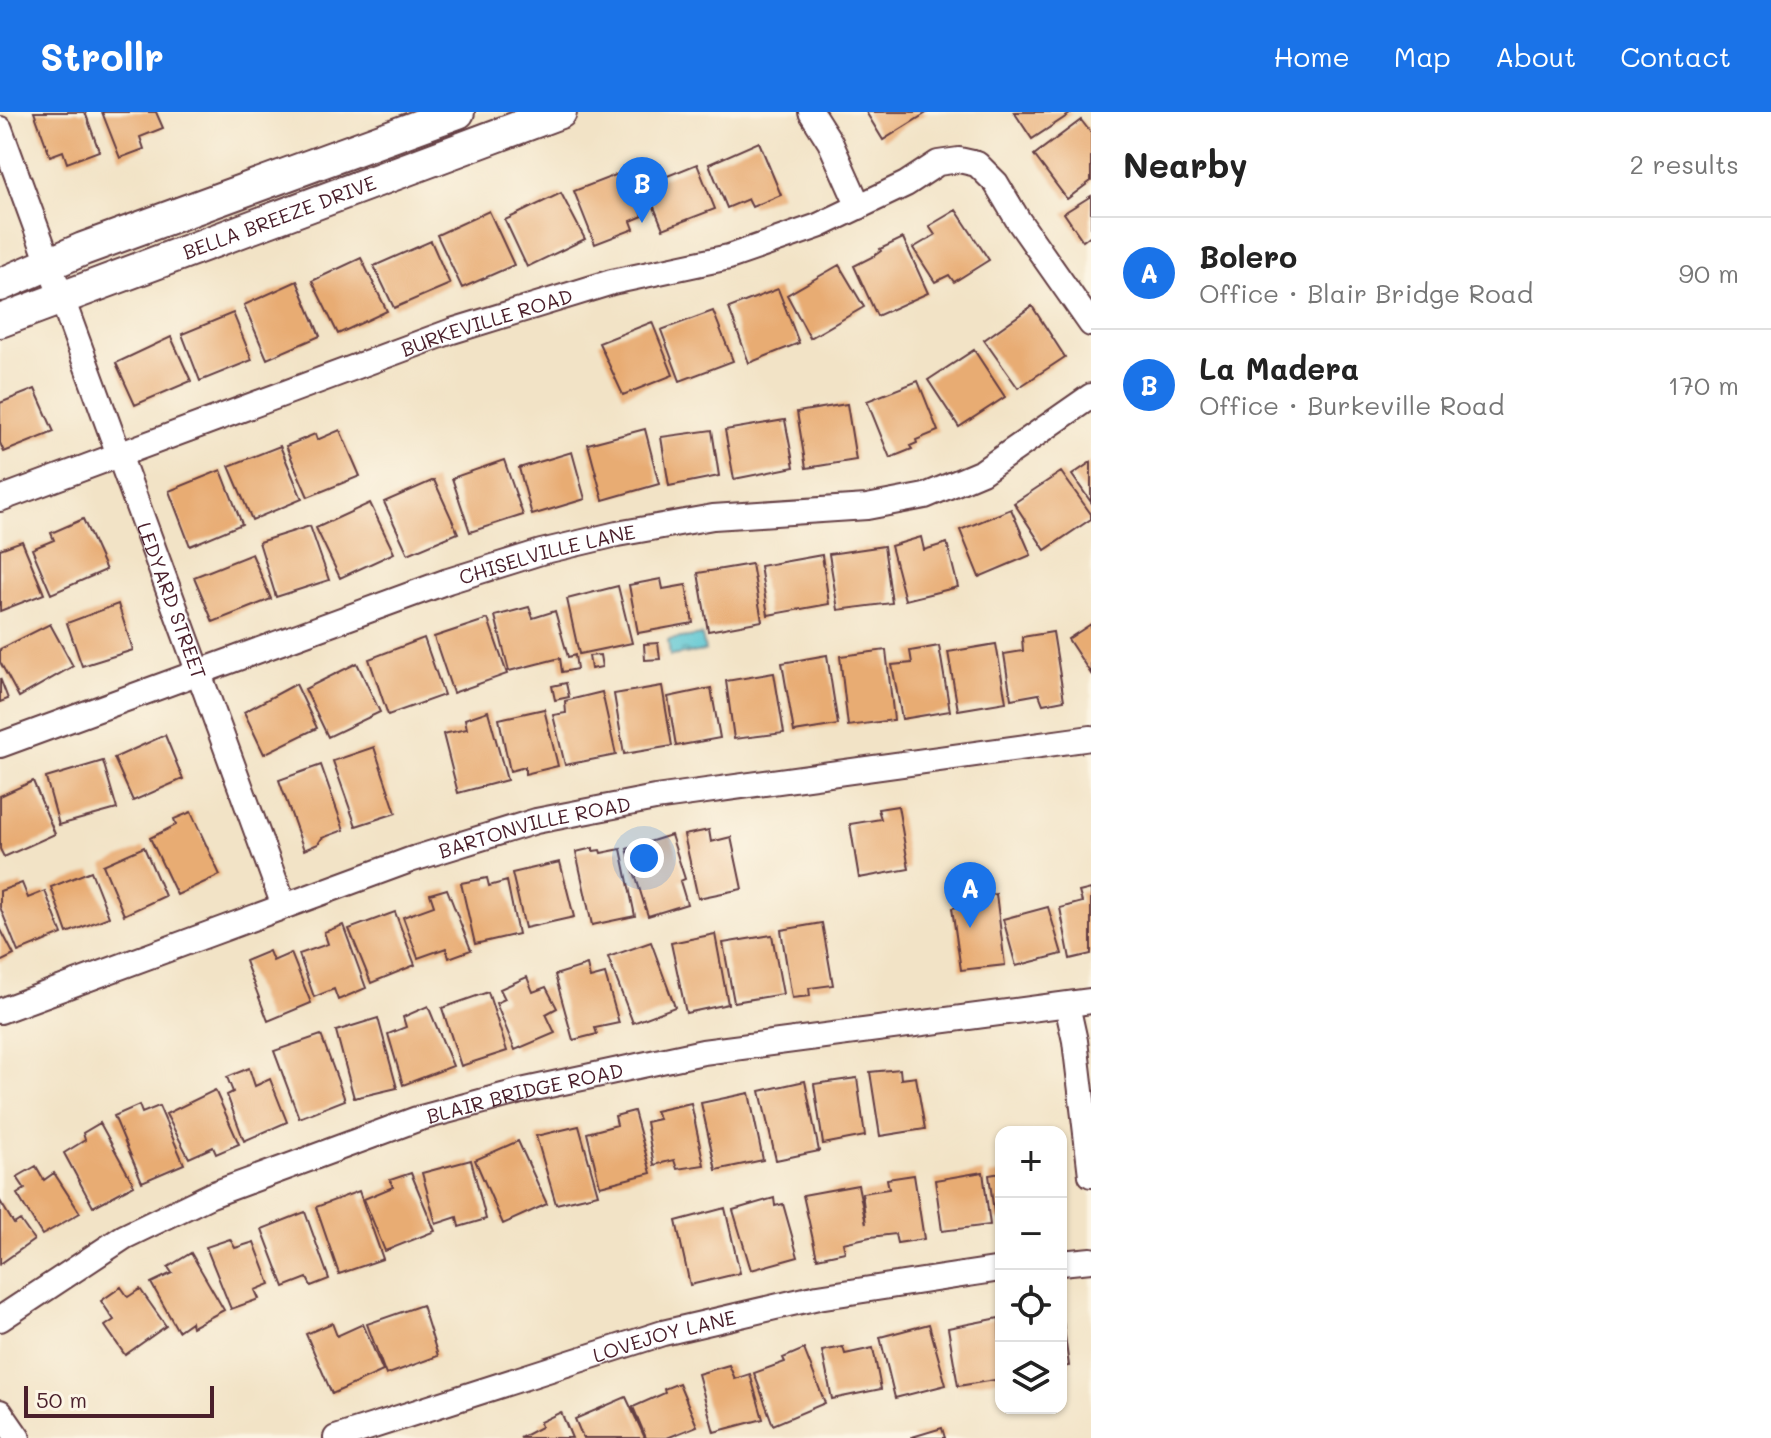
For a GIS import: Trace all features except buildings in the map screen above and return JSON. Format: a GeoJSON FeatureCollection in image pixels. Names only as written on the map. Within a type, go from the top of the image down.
{"type":"FeatureCollection","features":[{"type":"Feature","properties":{"kind":"street","name":"BELLA BREEZE DRIVE"},"geometry":{"type":"LineString","coordinates":[[0,285],[50,263],[458,112]]}},
{"type":"Feature","properties":{"kind":"street","name":"BELLA BREEZE DRIVE"},"geometry":{"type":"LineString","coordinates":[[0,321],[560,112]]}},
{"type":"Feature","properties":{"kind":"street"},"geometry":{"type":"LineString","coordinates":[[811,112],[830,142],[859,207]]}},
{"type":"Feature","properties":{"kind":"street","name":"LEDYARD STREET"},"geometry":{"type":"LineString","coordinates":[[0,129],[284,906]]}},
{"type":"Feature","properties":{"kind":"street","name":"BURKEVILLE ROAD"},"geometry":{"type":"LineString","coordinates":[[0,499],[452,331],[612,282],[729,257],[818,226],[906,184],[938,163],[959,160],[977,164],[996,183],[1018,220],[1091,324]]}},
{"type":"Feature","properties":{"kind":"street","name":"CHISELVILLE LANE"},"geometry":{"type":"LineString","coordinates":[[0,745],[448,581],[541,552],[617,534],[713,517],[867,507],[925,496],[982,472],[1091,396]]}},
{"type":"Feature","properties":{"kind":"street","name":"BARTONVILLE ROAD"},"geometry":{"type":"LineString","coordinates":[[0,1011],[410,860],[536,821],[655,798],[1091,738]]}},
{"type":"Feature","properties":{"kind":"street"},"geometry":{"type":"LineString","coordinates":[[1079,1003],[1075,1041],[1091,1175]]}},
{"type":"Feature","properties":{"kind":"street","name":"BLAIR BRIDGE ROAD"},"geometry":{"type":"LineString","coordinates":[[0,1319],[56,1279],[124,1237],[211,1195],[417,1119],[535,1087],[703,1052],[1079,1003]]}},
{"type":"Feature","properties":{"kind":"street"},"geometry":{"type":"LineString","coordinates":[[1067,1262],[1091,1260]]}},
{"type":"Feature","properties":{"kind":"street","name":"LOVEJOY LANE"},"geometry":{"type":"LineString","coordinates":[[336,1438],[663,1333],[818,1297],[995,1270]]}},
{"type":"Feature","properties":{"kind":"street"},"geometry":{"type":"LineString","coordinates":[[0,1412],[18,1438]]}},
{"type":"Feature","properties":{"kind":"water"},"geometry":{"type":"Polygon","coordinates":[[[702,635],[705,651],[670,656],[668,640],[702,635]]]}},
{"type":"Feature","properties":{"kind":"place","name":"La Madera"},"geometry":{"type":"Point","coordinates":[642,223]}},
{"type":"Feature","properties":{"kind":"place","name":"Bolero"},"geometry":{"type":"Point","coordinates":[970,928]}}]}
